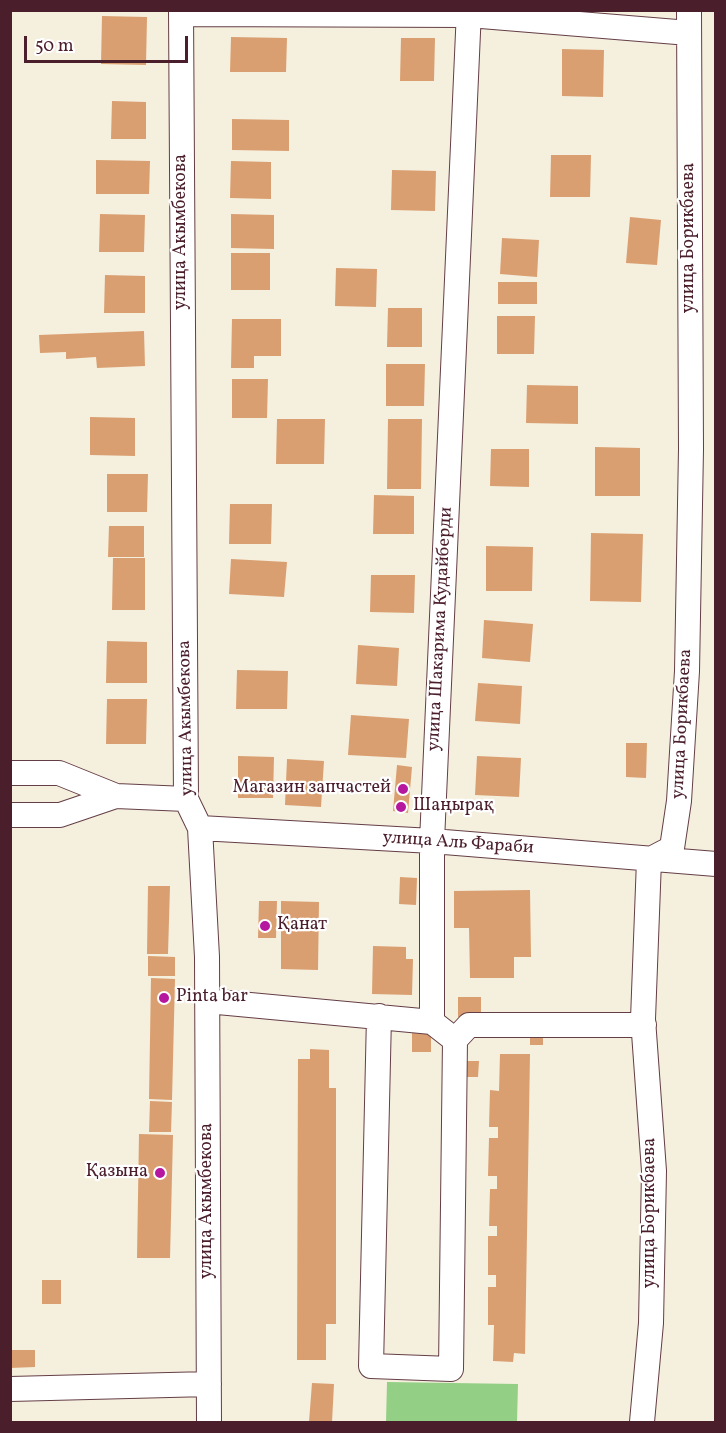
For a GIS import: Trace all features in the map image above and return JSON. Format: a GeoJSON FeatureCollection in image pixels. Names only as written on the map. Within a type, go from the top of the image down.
{"type":"FeatureCollection","features":[{"type":"Feature","properties":{"kind":"street"},"geometry":{"type":"LineString","coordinates":[[181,12],[469,13],[689,22]]}},
{"type":"Feature","properties":{"kind":"street","name":"улица Акымбекова"},"geometry":{"type":"LineString","coordinates":[[181,12],[186,799],[200,828],[207,1001],[210,1422]]}},
{"type":"Feature","properties":{"kind":"street","name":"улица Шакарима Кудайберди"},"geometry":{"type":"LineString","coordinates":[[432,1022],[432,841],[469,13]]}},
{"type":"Feature","properties":{"kind":"street","name":"улица Борикбаева"},"geometry":{"type":"LineString","coordinates":[[642,1422],[651,1323],[654,1171],[644,1025],[650,860],[672,848],[679,801],[687,671],[691,449],[689,22]]}},
{"type":"Feature","properties":{"kind":"street"},"geometry":{"type":"LineString","coordinates":[[10,773],[59,773],[116,796],[186,799]]}},
{"type":"Feature","properties":{"kind":"street"},"geometry":{"type":"LineString","coordinates":[[10,814],[60,815],[116,796]]}},
{"type":"Feature","properties":{"kind":"street","name":"улица Аль Фараби"},"geometry":{"type":"LineString","coordinates":[[200,828],[432,841],[716,864]]}},
{"type":"Feature","properties":{"kind":"street"},"geometry":{"type":"LineString","coordinates":[[207,1001],[432,1022],[455,1040]]}},
{"type":"Feature","properties":{"kind":"street"},"geometry":{"type":"LineString","coordinates":[[379,1016],[370,1366],[451,1369],[455,1040],[469,1025],[644,1025]]}},
{"type":"Feature","properties":{"kind":"street"},"geometry":{"type":"LineString","coordinates":[[10,1389],[209,1384]]}},
{"type":"Feature","properties":{"kind":"green space"},"geometry":{"type":"Polygon","coordinates":[[[387,1382],[518,1384],[517,1422],[386,1422],[387,1382]]]}},
{"type":"Feature","properties":{"kind":"building"},"geometry":{"type":"Polygon","coordinates":[[[102,16],[147,17],[146,65],[101,64],[102,16]]]}},
{"type":"Feature","properties":{"kind":"building"},"geometry":{"type":"Polygon","coordinates":[[[231,37],[287,38],[286,72],[230,72],[231,37]]]}},
{"type":"Feature","properties":{"kind":"building"},"geometry":{"type":"Polygon","coordinates":[[[401,38],[435,38],[434,81],[400,81],[401,38]]]}},
{"type":"Feature","properties":{"kind":"building"},"geometry":{"type":"Polygon","coordinates":[[[562,49],[604,50],[603,97],[562,96],[562,49]]]}},
{"type":"Feature","properties":{"kind":"building"},"geometry":{"type":"Polygon","coordinates":[[[112,101],[146,102],[146,139],[111,139],[112,101]]]}},
{"type":"Feature","properties":{"kind":"building"},"geometry":{"type":"Polygon","coordinates":[[[232,119],[289,120],[289,151],[232,150],[232,119]]]}},
{"type":"Feature","properties":{"kind":"building"},"geometry":{"type":"Polygon","coordinates":[[[551,155],[591,155],[590,197],[550,197],[551,155]]]}},
{"type":"Feature","properties":{"kind":"building"},"geometry":{"type":"Polygon","coordinates":[[[96,160],[150,161],[149,194],[96,194],[96,160]]]}},
{"type":"Feature","properties":{"kind":"building"},"geometry":{"type":"Polygon","coordinates":[[[231,161],[271,162],[271,199],[230,198],[231,161]]]}},
{"type":"Feature","properties":{"kind":"building"},"geometry":{"type":"Polygon","coordinates":[[[392,170],[436,171],[435,211],[391,210],[392,170]]]}},
{"type":"Feature","properties":{"kind":"building"},"geometry":{"type":"Polygon","coordinates":[[[100,214],[145,215],[144,252],[99,252],[100,214]]]}},
{"type":"Feature","properties":{"kind":"building"},"geometry":{"type":"Polygon","coordinates":[[[231,214],[274,215],[274,249],[231,248],[231,214]]]}},
{"type":"Feature","properties":{"kind":"building"},"geometry":{"type":"Polygon","coordinates":[[[630,217],[661,220],[657,265],[626,263],[630,217]]]}},
{"type":"Feature","properties":{"kind":"building"},"geometry":{"type":"Polygon","coordinates":[[[502,238],[539,240],[537,277],[500,274],[502,238]]]}},
{"type":"Feature","properties":{"kind":"building"},"geometry":{"type":"Polygon","coordinates":[[[231,253],[270,253],[270,290],[231,290],[231,253]]]}},
{"type":"Feature","properties":{"kind":"building"},"geometry":{"type":"Polygon","coordinates":[[[336,268],[377,269],[376,307],[335,306],[336,268]]]}},
{"type":"Feature","properties":{"kind":"building"},"geometry":{"type":"Polygon","coordinates":[[[105,275],[145,276],[145,313],[104,313],[105,275]]]}},
{"type":"Feature","properties":{"kind":"building"},"geometry":{"type":"Polygon","coordinates":[[[498,282],[537,282],[537,304],[498,304],[498,282]]]}},
{"type":"Feature","properties":{"kind":"building"},"geometry":{"type":"Polygon","coordinates":[[[388,308],[422,308],[422,347],[387,347],[388,308]]]}},
{"type":"Feature","properties":{"kind":"building"},"geometry":{"type":"Polygon","coordinates":[[[497,316],[535,316],[534,354],[497,354],[497,316]]]}},
{"type":"Feature","properties":{"kind":"building"},"geometry":{"type":"Polygon","coordinates":[[[232,319],[281,319],[281,356],[254,356],[254,368],[231,368],[232,319]]]}},
{"type":"Feature","properties":{"kind":"building"},"geometry":{"type":"Polygon","coordinates":[[[144,331],[145,366],[97,368],[96,357],[66,359],[66,352],[40,353],[39,335],[144,331]]]}},
{"type":"Feature","properties":{"kind":"building"},"geometry":{"type":"Polygon","coordinates":[[[386,364],[425,364],[424,406],[386,406],[386,364]]]}},
{"type":"Feature","properties":{"kind":"building"},"geometry":{"type":"Polygon","coordinates":[[[232,379],[268,379],[267,418],[232,418],[232,379]]]}},
{"type":"Feature","properties":{"kind":"building"},"geometry":{"type":"Polygon","coordinates":[[[527,385],[578,386],[578,424],[526,423],[527,385]]]}},
{"type":"Feature","properties":{"kind":"building"},"geometry":{"type":"Polygon","coordinates":[[[90,417],[135,418],[135,456],[90,455],[90,417]]]}},
{"type":"Feature","properties":{"kind":"building"},"geometry":{"type":"Polygon","coordinates":[[[277,419],[325,419],[324,464],[276,464],[277,419]]]}},
{"type":"Feature","properties":{"kind":"building"},"geometry":{"type":"Polygon","coordinates":[[[388,419],[422,419],[421,489],[387,489],[388,419]]]}},
{"type":"Feature","properties":{"kind":"building"},"geometry":{"type":"Polygon","coordinates":[[[595,447],[640,448],[640,496],[595,496],[595,447]]]}},
{"type":"Feature","properties":{"kind":"building"},"geometry":{"type":"Polygon","coordinates":[[[491,449],[529,449],[529,487],[490,486],[491,449]]]}},
{"type":"Feature","properties":{"kind":"building"},"geometry":{"type":"Polygon","coordinates":[[[107,474],[148,474],[147,512],[107,512],[107,474]]]}},
{"type":"Feature","properties":{"kind":"building"},"geometry":{"type":"Polygon","coordinates":[[[374,495],[414,496],[414,534],[373,534],[374,495]]]}},
{"type":"Feature","properties":{"kind":"building"},"geometry":{"type":"Polygon","coordinates":[[[230,504],[272,504],[271,544],[229,544],[230,504]]]}},
{"type":"Feature","properties":{"kind":"building"},"geometry":{"type":"Polygon","coordinates":[[[109,526],[144,526],[144,557],[108,557],[109,526]]]}},
{"type":"Feature","properties":{"kind":"building"},"geometry":{"type":"Polygon","coordinates":[[[591,533],[643,534],[641,602],[590,601],[591,533]]]}},
{"type":"Feature","properties":{"kind":"building"},"geometry":{"type":"Polygon","coordinates":[[[486,546],[533,547],[532,591],[486,591],[486,546]]]}},
{"type":"Feature","properties":{"kind":"building"},"geometry":{"type":"Polygon","coordinates":[[[113,558],[145,558],[145,610],[112,610],[113,558]]]}},
{"type":"Feature","properties":{"kind":"building"},"geometry":{"type":"Polygon","coordinates":[[[231,559],[287,562],[284,597],[229,594],[231,559]]]}},
{"type":"Feature","properties":{"kind":"building"},"geometry":{"type":"Polygon","coordinates":[[[371,575],[415,575],[414,613],[370,612],[371,575]]]}},
{"type":"Feature","properties":{"kind":"building"},"geometry":{"type":"Polygon","coordinates":[[[484,620],[533,624],[530,662],[482,658],[484,620]]]}},
{"type":"Feature","properties":{"kind":"building"},"geometry":{"type":"Polygon","coordinates":[[[107,641],[147,642],[147,683],[106,683],[107,641]]]}},
{"type":"Feature","properties":{"kind":"building"},"geometry":{"type":"Polygon","coordinates":[[[358,645],[399,648],[397,686],[356,684],[358,645]]]}},
{"type":"Feature","properties":{"kind":"building"},"geometry":{"type":"Polygon","coordinates":[[[237,670],[288,671],[287,709],[236,709],[237,670]]]}},
{"type":"Feature","properties":{"kind":"building"},"geometry":{"type":"Polygon","coordinates":[[[478,683],[522,686],[520,724],[475,721],[478,683]]]}},
{"type":"Feature","properties":{"kind":"building"},"geometry":{"type":"Polygon","coordinates":[[[107,699],[147,699],[146,744],[106,744],[107,699]]]}},
{"type":"Feature","properties":{"kind":"building"},"geometry":{"type":"Polygon","coordinates":[[[351,715],[409,719],[406,758],[348,755],[351,715]]]}},
{"type":"Feature","properties":{"kind":"building"},"geometry":{"type":"Polygon","coordinates":[[[626,743],[647,743],[646,778],[626,777],[626,743]]]}},
{"type":"Feature","properties":{"kind":"building"},"geometry":{"type":"Polygon","coordinates":[[[238,756],[274,757],[273,798],[238,798],[238,756]]]}},
{"type":"Feature","properties":{"kind":"building"},"geometry":{"type":"Polygon","coordinates":[[[477,756],[521,758],[519,797],[475,795],[477,756]]]}},
{"type":"Feature","properties":{"kind":"building"},"geometry":{"type":"Polygon","coordinates":[[[287,759],[324,761],[321,807],[285,805],[287,759]]]}},
{"type":"Feature","properties":{"kind":"building","name":"Магазин запчастей"},"geometry":{"type":"Polygon","coordinates":[[[397,765],[412,767],[408,813],[393,811],[397,765]]]}},
{"type":"Feature","properties":{"kind":"building"},"geometry":{"type":"Polygon","coordinates":[[[400,877],[417,878],[416,905],[399,904],[400,877]]]}},
{"type":"Feature","properties":{"kind":"building"},"geometry":{"type":"Polygon","coordinates":[[[148,886],[170,886],[168,954],[147,954],[148,886]]]}},
{"type":"Feature","properties":{"kind":"building"},"geometry":{"type":"Polygon","coordinates":[[[530,890],[531,957],[514,957],[514,978],[470,978],[469,928],[454,928],[454,891],[530,890]]]}},
{"type":"Feature","properties":{"kind":"building"},"geometry":{"type":"Polygon","coordinates":[[[259,901],[277,901],[276,938],[258,938],[259,901]]]}},
{"type":"Feature","properties":{"kind":"building"},"geometry":{"type":"Polygon","coordinates":[[[281,901],[319,902],[318,970],[281,969],[281,901]]]}},
{"type":"Feature","properties":{"kind":"building"},"geometry":{"type":"Polygon","coordinates":[[[373,946],[406,947],[406,959],[413,959],[412,995],[372,994],[373,946]]]}},
{"type":"Feature","properties":{"kind":"building"},"geometry":{"type":"Polygon","coordinates":[[[148,956],[175,957],[175,976],[148,976],[148,956]]]}},
{"type":"Feature","properties":{"kind":"building"},"geometry":{"type":"Polygon","coordinates":[[[151,978],[175,979],[172,1100],[149,1099],[151,978]]]}},
{"type":"Feature","properties":{"kind":"building"},"geometry":{"type":"Polygon","coordinates":[[[458,997],[481,997],[481,1016],[458,1017],[458,997]]]}},
{"type":"Feature","properties":{"kind":"building"},"geometry":{"type":"Polygon","coordinates":[[[412,1033],[431,1034],[431,1052],[412,1052],[412,1033]]]}},
{"type":"Feature","properties":{"kind":"building"},"geometry":{"type":"Polygon","coordinates":[[[530,1036],[543,1036],[543,1045],[530,1045],[530,1036]]]}},
{"type":"Feature","properties":{"kind":"building"},"geometry":{"type":"Polygon","coordinates":[[[310,1049],[329,1050],[329,1088],[336,1088],[336,1324],[326,1324],[326,1360],[297,1360],[298,1059],[310,1059],[310,1049]]]}},
{"type":"Feature","properties":{"kind":"building"},"geometry":{"type":"Polygon","coordinates":[[[500,1054],[530,1054],[525,1354],[514,1353],[513,1362],[493,1361],[494,1325],[488,1325],[488,1287],[496,1287],[496,1275],[488,1275],[488,1236],[497,1236],[497,1226],[489,1226],[490,1189],[497,1189],[497,1176],[488,1176],[489,1138],[498,1138],[498,1127],[489,1127],[490,1090],[499,1091],[500,1054]]]}},
{"type":"Feature","properties":{"kind":"building"},"geometry":{"type":"Polygon","coordinates":[[[466,1061],[479,1061],[478,1077],[466,1077],[466,1061]]]}},
{"type":"Feature","properties":{"kind":"building"},"geometry":{"type":"Polygon","coordinates":[[[150,1101],[172,1102],[171,1132],[149,1132],[150,1101]]]}},
{"type":"Feature","properties":{"kind":"building"},"geometry":{"type":"Polygon","coordinates":[[[139,1134],[173,1135],[170,1258],[137,1258],[139,1134]]]}},
{"type":"Feature","properties":{"kind":"building"},"geometry":{"type":"Polygon","coordinates":[[[42,1280],[61,1280],[61,1304],[42,1304],[42,1280]]]}},
{"type":"Feature","properties":{"kind":"building"},"geometry":{"type":"Polygon","coordinates":[[[10,1350],[35,1350],[35,1367],[10,1368],[10,1350]]]}},
{"type":"Feature","properties":{"kind":"building"},"geometry":{"type":"Polygon","coordinates":[[[312,1383],[334,1384],[332,1422],[309,1422],[312,1383]]]}},
{"type":"Feature","properties":{"kind":"place","name":"Магазин запчастей"},"geometry":{"type":"Point","coordinates":[403,789]}},
{"type":"Feature","properties":{"kind":"place","name":"Шаңырақ"},"geometry":{"type":"Point","coordinates":[401,807]}},
{"type":"Feature","properties":{"kind":"place","name":"Қанат"},"geometry":{"type":"Point","coordinates":[265,926]}},
{"type":"Feature","properties":{"kind":"place","name":"Pinta bar"},"geometry":{"type":"Point","coordinates":[164,998]}},
{"type":"Feature","properties":{"kind":"place","name":"Қазына"},"geometry":{"type":"Point","coordinates":[160,1173]}}]}
